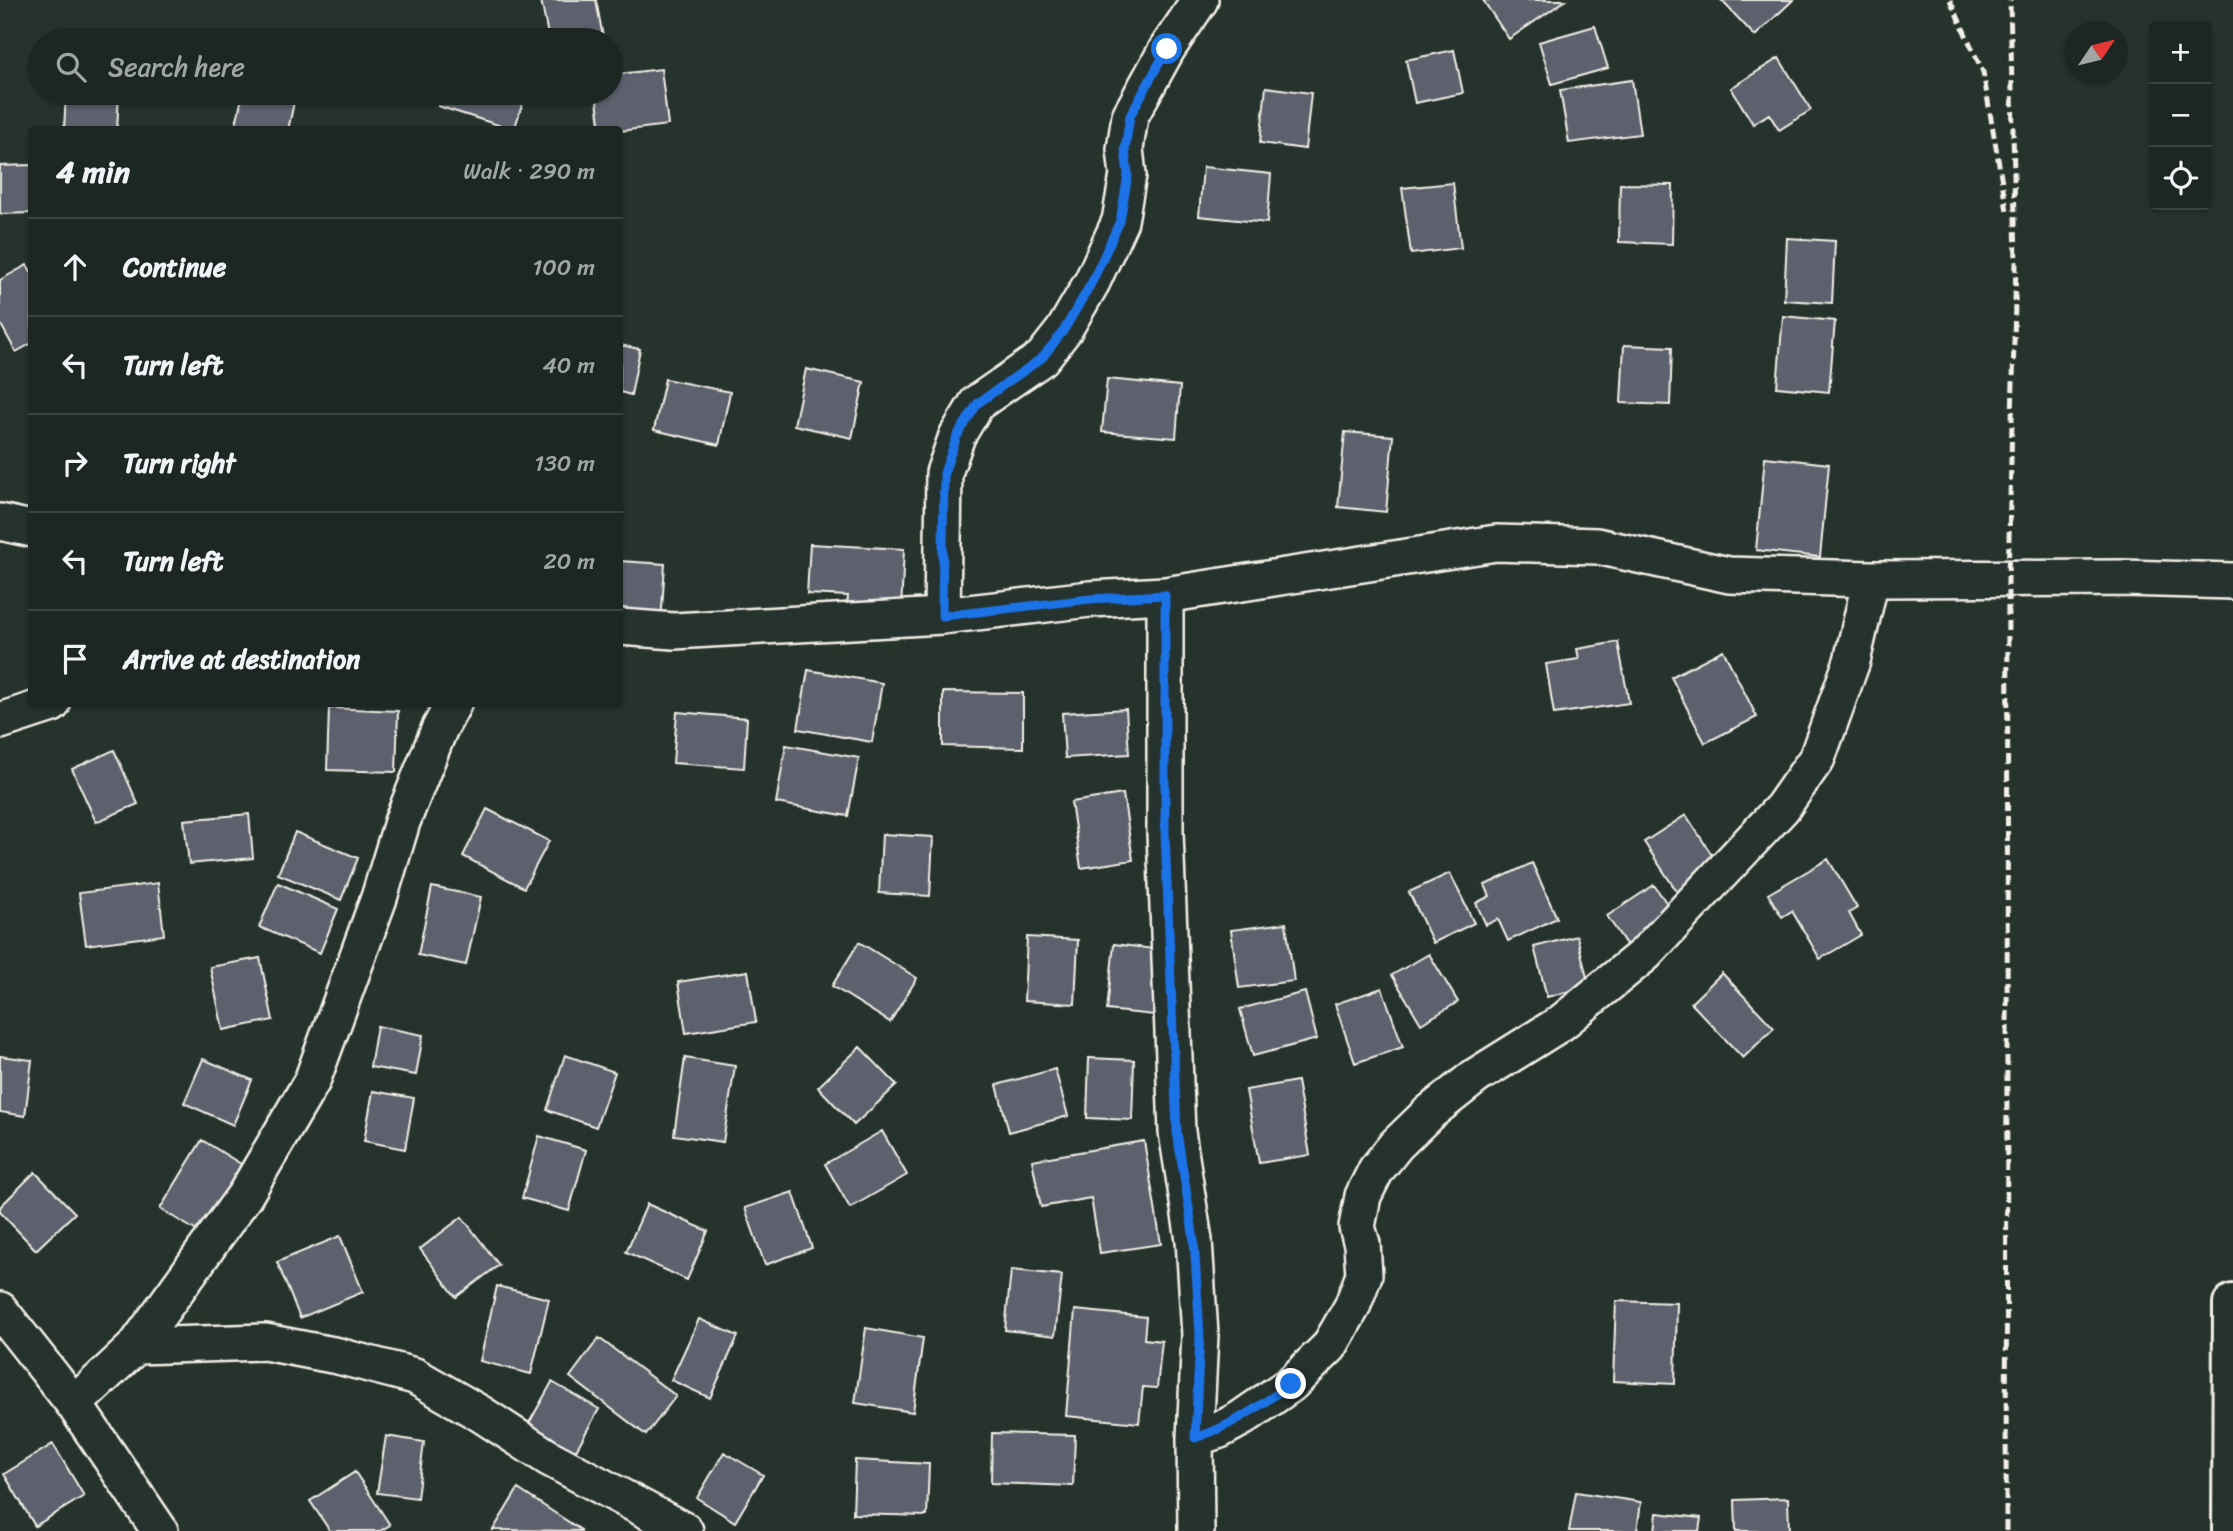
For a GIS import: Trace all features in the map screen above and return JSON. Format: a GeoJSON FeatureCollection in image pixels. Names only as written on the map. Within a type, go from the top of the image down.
{"type":"FeatureCollection","features":[{"type":"Feature","properties":{"kind":"highway"},"geometry":{"type":"LineString","coordinates":[[2232,1531],[2233,1304]]}},
{"type":"Feature","properties":{"kind":"street"},"geometry":{"type":"LineString","coordinates":[[942,616],[944,473],[957,436],[978,403],[1042,358],[1064,330],[1092,282],[1120,221],[1128,175],[1125,149],[1130,116],[1167,49],[1200,0]]}},
{"type":"Feature","properties":{"kind":"street"},"geometry":{"type":"LineString","coordinates":[[0,522],[28,528]]}},
{"type":"Feature","properties":{"kind":"street"},"geometry":{"type":"LineString","coordinates":[[623,627],[674,631],[942,616],[1090,599],[1165,595],[1496,543],[1597,546],[1729,575],[1871,579],[2123,578],[2233,581]]}},
{"type":"Feature","properties":{"kind":"street"},"geometry":{"type":"LineString","coordinates":[[1195,1438],[1220,1430],[1242,1418],[1291,1384],[1329,1348],[1352,1307],[1364,1275],[1362,1244],[1356,1227],[1363,1196],[1376,1170],[1396,1145],[1429,1113],[1467,1084],[1561,1023],[1645,954],[1782,808],[1817,758],[1852,661],[1871,579]]}},
{"type":"Feature","properties":{"kind":"street"},"geometry":{"type":"LineString","coordinates":[[1165,595],[1165,833],[1177,1132],[1194,1240],[1200,1335],[1195,1438],[1196,1531]]}},
{"type":"Feature","properties":{"kind":"street"},"geometry":{"type":"LineString","coordinates":[[0,721],[43,707]]}},
{"type":"Feature","properties":{"kind":"street"},"geometry":{"type":"LineString","coordinates":[[74,1404],[136,1346],[245,1195],[312,1082],[379,898],[402,822],[439,730],[451,707]]}},
{"type":"Feature","properties":{"kind":"street"},"geometry":{"type":"LineString","coordinates":[[0,1310],[74,1404],[160,1531]]}},
{"type":"Feature","properties":{"kind":"street"},"geometry":{"type":"LineString","coordinates":[[136,1346],[265,1342],[338,1356],[415,1376],[549,1458],[685,1531]]}},
{"type":"Feature","properties":{"kind":"building"},"geometry":{"type":"Polygon","coordinates":[[[541,0],[596,0],[601,28],[547,28],[541,0]]]}},
{"type":"Feature","properties":{"kind":"building"},"geometry":{"type":"Polygon","coordinates":[[[1483,0],[1566,0],[1509,39],[1483,0]]]}},
{"type":"Feature","properties":{"kind":"building"},"geometry":{"type":"Polygon","coordinates":[[[1721,0],[1793,0],[1755,36],[1721,0]]]}},
{"type":"Feature","properties":{"kind":"building"},"geometry":{"type":"Polygon","coordinates":[[[1595,26],[1608,68],[1552,84],[1539,42],[1595,26]]]}},
{"type":"Feature","properties":{"kind":"building"},"geometry":{"type":"Polygon","coordinates":[[[1454,50],[1463,93],[1415,103],[1406,60],[1454,50]]]}},
{"type":"Feature","properties":{"kind":"building"},"geometry":{"type":"Polygon","coordinates":[[[1779,58],[1811,110],[1779,130],[1769,114],[1753,124],[1731,88],[1779,58]]]}},
{"type":"Feature","properties":{"kind":"building"},"geometry":{"type":"Polygon","coordinates":[[[661,69],[668,125],[623,131],[623,126],[600,126],[598,105],[623,105],[623,74],[661,69]]]}},
{"type":"Feature","properties":{"kind":"building"},"geometry":{"type":"Polygon","coordinates":[[[1632,80],[1640,134],[1569,143],[1560,90],[1632,80]]]}},
{"type":"Feature","properties":{"kind":"building"},"geometry":{"type":"Polygon","coordinates":[[[1266,87],[1311,93],[1305,149],[1260,143],[1266,87]]]}},
{"type":"Feature","properties":{"kind":"building"},"geometry":{"type":"Polygon","coordinates":[[[65,105],[118,105],[117,126],[64,126],[65,105]]]}},
{"type":"Feature","properties":{"kind":"building"},"geometry":{"type":"Polygon","coordinates":[[[240,105],[293,105],[289,126],[236,124],[240,105]]]}},
{"type":"Feature","properties":{"kind":"building"},"geometry":{"type":"Polygon","coordinates":[[[522,105],[515,126],[501,126],[438,106],[522,105]]]}},
{"type":"Feature","properties":{"kind":"building"},"geometry":{"type":"Polygon","coordinates":[[[28,165],[28,213],[0,214],[0,166],[28,165]]]}},
{"type":"Feature","properties":{"kind":"building"},"geometry":{"type":"Polygon","coordinates":[[[1203,167],[1271,174],[1267,223],[1199,216],[1203,167]]]}},
{"type":"Feature","properties":{"kind":"building"},"geometry":{"type":"Polygon","coordinates":[[[1453,183],[1461,248],[1411,254],[1402,188],[1453,183]]]}},
{"type":"Feature","properties":{"kind":"building"},"geometry":{"type":"Polygon","coordinates":[[[1620,184],[1673,185],[1672,244],[1619,242],[1620,184]]]}},
{"type":"Feature","properties":{"kind":"building"},"geometry":{"type":"Polygon","coordinates":[[[1787,238],[1835,241],[1832,303],[1784,300],[1787,238]]]}},
{"type":"Feature","properties":{"kind":"building"},"geometry":{"type":"Polygon","coordinates":[[[28,267],[28,345],[16,352],[0,323],[0,280],[28,267]]]}},
{"type":"Feature","properties":{"kind":"building"},"geometry":{"type":"Polygon","coordinates":[[[1783,316],[1835,321],[1829,392],[1777,387],[1783,316]]]}},
{"type":"Feature","properties":{"kind":"building"},"geometry":{"type":"Polygon","coordinates":[[[1624,345],[1672,347],[1670,405],[1621,403],[1624,345]]]}},
{"type":"Feature","properties":{"kind":"building"},"geometry":{"type":"Polygon","coordinates":[[[623,346],[640,349],[631,395],[623,393],[623,346]]]}},
{"type":"Feature","properties":{"kind":"building"},"geometry":{"type":"Polygon","coordinates":[[[806,369],[864,382],[852,438],[794,425],[806,369]]]}},
{"type":"Feature","properties":{"kind":"building"},"geometry":{"type":"Polygon","coordinates":[[[665,379],[730,392],[719,445],[654,430],[665,379]]]}},
{"type":"Feature","properties":{"kind":"building"},"geometry":{"type":"Polygon","coordinates":[[[1107,379],[1180,386],[1176,438],[1102,432],[1107,379]]]}},
{"type":"Feature","properties":{"kind":"building"},"geometry":{"type":"Polygon","coordinates":[[[1345,432],[1393,436],[1386,512],[1338,507],[1345,432]]]}},
{"type":"Feature","properties":{"kind":"building"},"geometry":{"type":"Polygon","coordinates":[[[1765,457],[1829,464],[1820,557],[1756,550],[1765,457]]]}},
{"type":"Feature","properties":{"kind":"building"},"geometry":{"type":"Polygon","coordinates":[[[810,544],[904,549],[901,610],[847,606],[848,596],[807,594],[810,544]]]}},
{"type":"Feature","properties":{"kind":"building"},"geometry":{"type":"Polygon","coordinates":[[[623,561],[665,564],[661,623],[623,620],[623,561]]]}},
{"type":"Feature","properties":{"kind":"building"},"geometry":{"type":"Polygon","coordinates":[[[1618,642],[1629,703],[1554,714],[1546,664],[1579,659],[1577,649],[1618,642]]]}},
{"type":"Feature","properties":{"kind":"building"},"geometry":{"type":"Polygon","coordinates":[[[1723,650],[1757,717],[1705,743],[1671,677],[1723,650]]]}},
{"type":"Feature","properties":{"kind":"building"},"geometry":{"type":"Polygon","coordinates":[[[808,670],[882,683],[872,742],[798,729],[808,670]]]}},
{"type":"Feature","properties":{"kind":"building"},"geometry":{"type":"Polygon","coordinates":[[[943,692],[1023,693],[1023,748],[943,746],[943,692]]]}},
{"type":"Feature","properties":{"kind":"building"},"geometry":{"type":"Polygon","coordinates":[[[329,708],[398,711],[396,772],[327,770],[329,708]]]}},
{"type":"Feature","properties":{"kind":"building"},"geometry":{"type":"Polygon","coordinates":[[[1126,709],[1129,754],[1065,758],[1062,713],[1126,709]]]}},
{"type":"Feature","properties":{"kind":"building"},"geometry":{"type":"Polygon","coordinates":[[[677,712],[747,718],[744,768],[673,763],[677,712]]]}},
{"type":"Feature","properties":{"kind":"building"},"geometry":{"type":"Polygon","coordinates":[[[786,745],[859,758],[848,816],[776,803],[786,745]]]}},
{"type":"Feature","properties":{"kind":"building"},"geometry":{"type":"Polygon","coordinates":[[[114,750],[138,804],[96,822],[72,769],[114,750]]]}},
{"type":"Feature","properties":{"kind":"building"},"geometry":{"type":"Polygon","coordinates":[[[1123,794],[1133,860],[1081,868],[1071,802],[1123,794]]]}},
{"type":"Feature","properties":{"kind":"building"},"geometry":{"type":"Polygon","coordinates":[[[487,809],[549,841],[524,888],[463,856],[487,809]]]}},
{"type":"Feature","properties":{"kind":"building"},"geometry":{"type":"Polygon","coordinates":[[[249,814],[253,858],[189,864],[184,820],[249,814]]]}},
{"type":"Feature","properties":{"kind":"building"},"geometry":{"type":"Polygon","coordinates":[[[1686,815],[1719,866],[1678,893],[1644,842],[1686,815]]]}},
{"type":"Feature","properties":{"kind":"building"},"geometry":{"type":"Polygon","coordinates":[[[295,832],[358,858],[341,900],[278,874],[295,832]]]}},
{"type":"Feature","properties":{"kind":"building"},"geometry":{"type":"Polygon","coordinates":[[[882,834],[933,837],[930,896],[879,893],[882,834]]]}},
{"type":"Feature","properties":{"kind":"building"},"geometry":{"type":"Polygon","coordinates":[[[1828,859],[1857,908],[1849,913],[1861,935],[1820,959],[1792,911],[1782,917],[1768,894],[1828,859]]]}},
{"type":"Feature","properties":{"kind":"building"},"geometry":{"type":"Polygon","coordinates":[[[1532,863],[1557,918],[1508,941],[1498,919],[1486,925],[1476,903],[1490,896],[1485,885],[1532,863]]]}},
{"type":"Feature","properties":{"kind":"building"},"geometry":{"type":"Polygon","coordinates":[[[1450,873],[1474,923],[1433,943],[1409,892],[1450,873]]]}},
{"type":"Feature","properties":{"kind":"building"},"geometry":{"type":"Polygon","coordinates":[[[158,883],[164,935],[86,945],[79,893],[158,883]]]}},
{"type":"Feature","properties":{"kind":"building"},"geometry":{"type":"Polygon","coordinates":[[[278,883],[338,909],[320,953],[259,927],[278,883]]]}},
{"type":"Feature","properties":{"kind":"building"},"geometry":{"type":"Polygon","coordinates":[[[1654,885],[1681,924],[1634,956],[1607,916],[1654,885]]]}},
{"type":"Feature","properties":{"kind":"building"},"geometry":{"type":"Polygon","coordinates":[[[432,887],[481,897],[466,965],[418,955],[432,887]]]}},
{"type":"Feature","properties":{"kind":"building"},"geometry":{"type":"Polygon","coordinates":[[[1286,923],[1294,981],[1239,988],[1231,930],[1286,923]]]}},
{"type":"Feature","properties":{"kind":"building"},"geometry":{"type":"Polygon","coordinates":[[[1577,936],[1589,986],[1547,997],[1534,947],[1577,936]]]}},
{"type":"Feature","properties":{"kind":"building"},"geometry":{"type":"Polygon","coordinates":[[[1027,937],[1078,940],[1075,1004],[1024,1001],[1027,937]]]}},
{"type":"Feature","properties":{"kind":"building"},"geometry":{"type":"Polygon","coordinates":[[[859,942],[917,978],[890,1022],[832,986],[859,942]]]}},
{"type":"Feature","properties":{"kind":"building"},"geometry":{"type":"Polygon","coordinates":[[[1114,944],[1162,950],[1154,1015],[1107,1010],[1114,944]]]}},
{"type":"Feature","properties":{"kind":"building"},"geometry":{"type":"Polygon","coordinates":[[[1429,954],[1458,1002],[1421,1024],[1392,975],[1429,954]]]}},
{"type":"Feature","properties":{"kind":"building"},"geometry":{"type":"Polygon","coordinates":[[[260,958],[273,1020],[223,1030],[210,967],[260,958]]]}},
{"type":"Feature","properties":{"kind":"building"},"geometry":{"type":"Polygon","coordinates":[[[748,971],[756,1022],[686,1033],[678,982],[748,971]]]}},
{"type":"Feature","properties":{"kind":"building"},"geometry":{"type":"Polygon","coordinates":[[[1722,973],[1774,1028],[1743,1058],[1691,1003],[1722,973]]]}},
{"type":"Feature","properties":{"kind":"building"},"geometry":{"type":"Polygon","coordinates":[[[1382,988],[1403,1047],[1355,1063],[1335,1004],[1382,988]]]}},
{"type":"Feature","properties":{"kind":"building"},"geometry":{"type":"Polygon","coordinates":[[[1305,992],[1317,1039],[1253,1056],[1240,1009],[1305,992]]]}},
{"type":"Feature","properties":{"kind":"building"},"geometry":{"type":"Polygon","coordinates":[[[377,1026],[423,1035],[416,1075],[370,1067],[377,1026]]]}},
{"type":"Feature","properties":{"kind":"building"},"geometry":{"type":"Polygon","coordinates":[[[860,1047],[897,1085],[854,1125],[818,1087],[860,1047]]]}},
{"type":"Feature","properties":{"kind":"building"},"geometry":{"type":"Polygon","coordinates":[[[565,1055],[615,1072],[596,1127],[547,1110],[565,1055]]]}},
{"type":"Feature","properties":{"kind":"building"},"geometry":{"type":"Polygon","coordinates":[[[0,1056],[32,1060],[25,1116],[0,1112],[0,1056]]]}},
{"type":"Feature","properties":{"kind":"building"},"geometry":{"type":"Polygon","coordinates":[[[685,1058],[735,1066],[723,1142],[674,1135],[685,1058]]]}},
{"type":"Feature","properties":{"kind":"building"},"geometry":{"type":"Polygon","coordinates":[[[1089,1058],[1134,1060],[1132,1120],[1087,1118],[1089,1058]]]}},
{"type":"Feature","properties":{"kind":"building"},"geometry":{"type":"Polygon","coordinates":[[[203,1059],[252,1080],[233,1125],[184,1103],[203,1059]]]}},
{"type":"Feature","properties":{"kind":"building"},"geometry":{"type":"Polygon","coordinates":[[[1055,1069],[1068,1116],[1009,1132],[997,1085],[1055,1069]]]}},
{"type":"Feature","properties":{"kind":"building"},"geometry":{"type":"Polygon","coordinates":[[[1297,1081],[1310,1155],[1259,1163],[1246,1090],[1297,1081]]]}},
{"type":"Feature","properties":{"kind":"building"},"geometry":{"type":"Polygon","coordinates":[[[373,1091],[414,1098],[405,1149],[364,1141],[373,1091]]]}},
{"type":"Feature","properties":{"kind":"building"},"geometry":{"type":"Polygon","coordinates":[[[882,1131],[907,1175],[850,1208],[825,1164],[882,1131]]]}},
{"type":"Feature","properties":{"kind":"building"},"geometry":{"type":"Polygon","coordinates":[[[539,1136],[586,1150],[569,1211],[522,1198],[539,1136]]]}},
{"type":"Feature","properties":{"kind":"building"},"geometry":{"type":"Polygon","coordinates":[[[202,1140],[249,1169],[207,1237],[160,1209],[202,1140]]]}},
{"type":"Feature","properties":{"kind":"building"},"geometry":{"type":"Polygon","coordinates":[[[1144,1141],[1161,1244],[1100,1253],[1091,1198],[1041,1207],[1032,1160],[1144,1141]]]}},
{"type":"Feature","properties":{"kind":"building"},"geometry":{"type":"Polygon","coordinates":[[[35,1172],[75,1213],[36,1250],[0,1212],[0,1207],[35,1172]]]}},
{"type":"Feature","properties":{"kind":"building"},"geometry":{"type":"Polygon","coordinates":[[[793,1192],[812,1248],[765,1265],[745,1208],[793,1192]]]}},
{"type":"Feature","properties":{"kind":"building"},"geometry":{"type":"Polygon","coordinates":[[[647,1204],[708,1231],[687,1280],[626,1252],[647,1204]]]}},
{"type":"Feature","properties":{"kind":"building"},"geometry":{"type":"Polygon","coordinates":[[[462,1217],[499,1265],[456,1297],[420,1249],[462,1217]]]}},
{"type":"Feature","properties":{"kind":"building"},"geometry":{"type":"Polygon","coordinates":[[[340,1236],[363,1292],[300,1318],[277,1262],[340,1236]]]}},
{"type":"Feature","properties":{"kind":"building"},"geometry":{"type":"Polygon","coordinates":[[[1011,1270],[1062,1275],[1055,1336],[1005,1330],[1011,1270]]]}},
{"type":"Feature","properties":{"kind":"building"},"geometry":{"type":"Polygon","coordinates":[[[497,1286],[549,1299],[531,1374],[480,1361],[497,1286]]]}},
{"type":"Feature","properties":{"kind":"building"},"geometry":{"type":"Polygon","coordinates":[[[1616,1301],[1677,1303],[1675,1384],[1613,1381],[1616,1301]]]}},
{"type":"Feature","properties":{"kind":"building"},"geometry":{"type":"Polygon","coordinates":[[[1075,1310],[1146,1317],[1144,1339],[1162,1341],[1157,1388],[1143,1387],[1139,1423],[1066,1416],[1075,1310]]]}},
{"type":"Feature","properties":{"kind":"building"},"geometry":{"type":"Polygon","coordinates":[[[699,1319],[738,1336],[710,1398],[671,1380],[699,1319]]]}},
{"type":"Feature","properties":{"kind":"building"},"geometry":{"type":"Polygon","coordinates":[[[866,1328],[923,1338],[913,1412],[855,1403],[866,1328]]]}},
{"type":"Feature","properties":{"kind":"building"},"geometry":{"type":"Polygon","coordinates":[[[599,1338],[676,1396],[646,1435],[570,1377],[599,1338]]]}},
{"type":"Feature","properties":{"kind":"building"},"geometry":{"type":"Polygon","coordinates":[[[552,1382],[599,1409],[562,1475],[515,1448],[552,1382]]]}},
{"type":"Feature","properties":{"kind":"building"},"geometry":{"type":"Polygon","coordinates":[[[992,1433],[1075,1435],[1073,1486],[991,1483],[992,1433]]]}},
{"type":"Feature","properties":{"kind":"building"},"geometry":{"type":"Polygon","coordinates":[[[386,1436],[424,1442],[417,1498],[377,1493],[386,1436]]]}},
{"type":"Feature","properties":{"kind":"building"},"geometry":{"type":"Polygon","coordinates":[[[53,1444],[84,1496],[35,1526],[4,1474],[53,1444]]]}},
{"type":"Feature","properties":{"kind":"building"},"geometry":{"type":"Polygon","coordinates":[[[724,1452],[763,1475],[735,1522],[697,1498],[724,1452]]]}},
{"type":"Feature","properties":{"kind":"building"},"geometry":{"type":"Polygon","coordinates":[[[855,1460],[929,1464],[927,1516],[853,1514],[855,1460]]]}},
{"type":"Feature","properties":{"kind":"building"},"geometry":{"type":"Polygon","coordinates":[[[355,1472],[390,1525],[380,1531],[330,1531],[310,1501],[355,1472]]]}},
{"type":"Feature","properties":{"kind":"building"},"geometry":{"type":"Polygon","coordinates":[[[518,1489],[581,1530],[581,1531],[493,1530],[518,1489]]]}},
{"type":"Feature","properties":{"kind":"building"},"geometry":{"type":"Polygon","coordinates":[[[1576,1492],[1641,1502],[1637,1531],[1569,1531],[1576,1492]]]}},
{"type":"Feature","properties":{"kind":"building"},"geometry":{"type":"Polygon","coordinates":[[[1788,1498],[1789,1531],[1736,1531],[1735,1500],[1788,1498]]]}},
{"type":"Feature","properties":{"kind":"building"},"geometry":{"type":"Polygon","coordinates":[[[1657,1513],[1701,1518],[1699,1531],[1655,1531],[1657,1513]]]}},
{"type":"Feature","properties":{"kind":"railway"},"geometry":{"type":"LineString","coordinates":[[1950,0],[1983,72],[2007,211]]}},
{"type":"Feature","properties":{"kind":"railway"},"geometry":{"type":"LineString","coordinates":[[2006,1531],[2008,578],[2016,263],[2010,0]]}},
{"type":"Feature","properties":{"kind":"route"},"geometry":{"type":"LineString","coordinates":[[1167,49],[1130,116],[1125,149],[1128,175],[1120,221],[1092,282],[1064,330],[1042,358],[978,403],[957,436],[944,473],[942,616],[1090,599],[1165,595],[1165,833],[1177,1132],[1194,1240],[1200,1335],[1195,1438],[1220,1430],[1242,1418],[1291,1384]]}}]}
